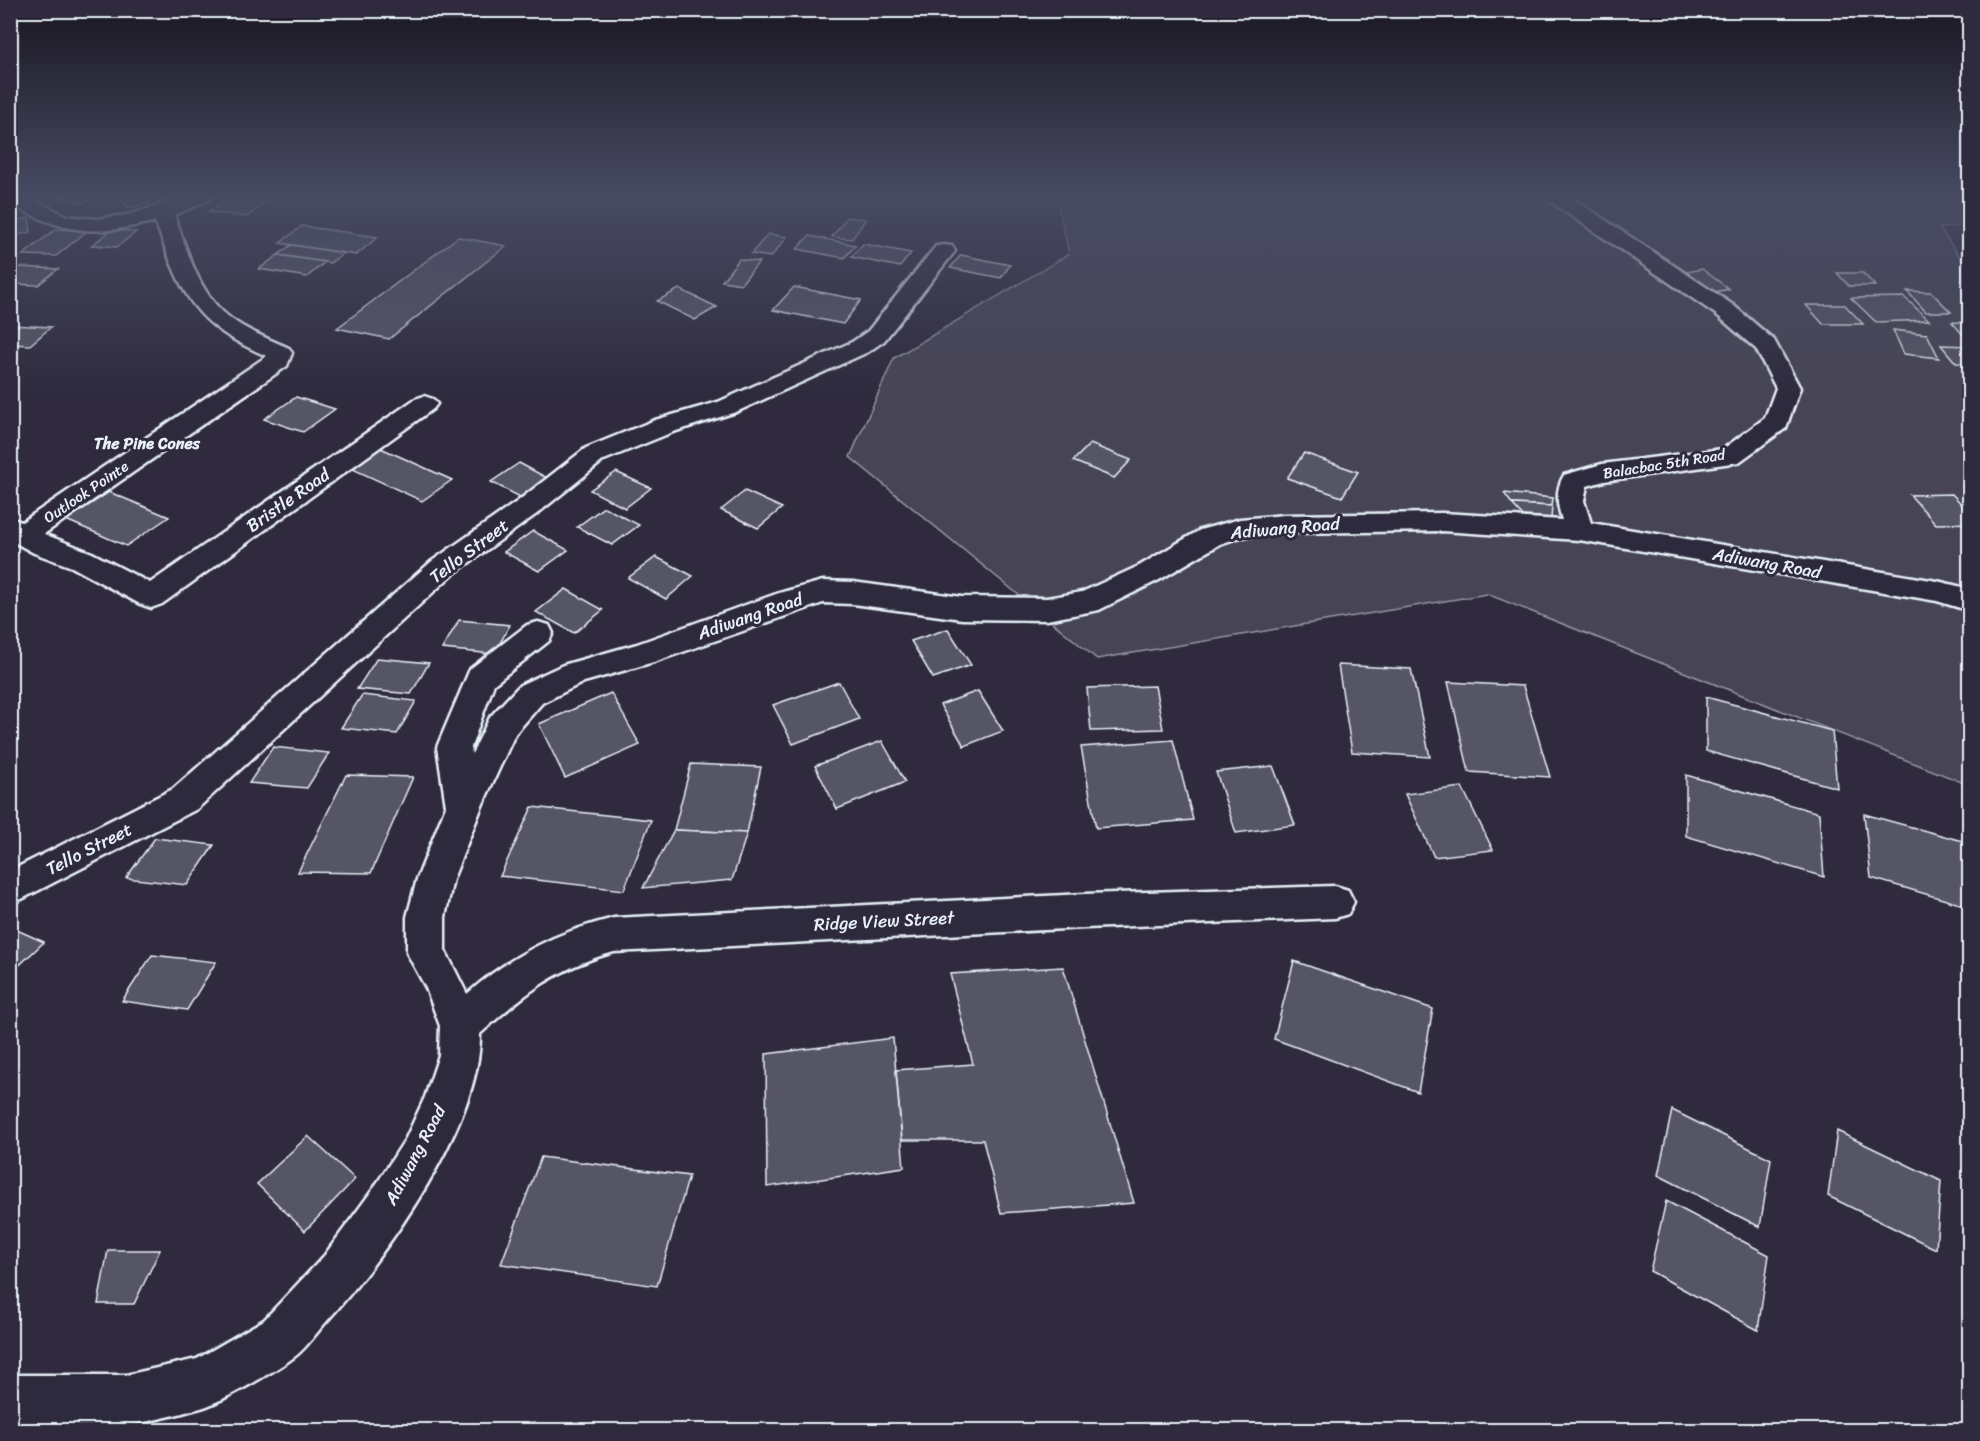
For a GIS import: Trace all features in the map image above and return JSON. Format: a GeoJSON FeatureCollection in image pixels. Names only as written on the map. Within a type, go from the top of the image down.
{"type":"FeatureCollection","features":[{"type":"Feature","properties":{"kind":"street","name":"Outlook Pointe"},"geometry":{"type":"LineString","coordinates":[[17,531],[278,361],[280,353],[235,332],[213,315],[199,296],[185,263]]}},
{"type":"Feature","properties":{"kind":"street","name":"Tello Street"},"geometry":{"type":"LineString","coordinates":[[10,890],[185,799],[442,568],[528,507],[595,454],[664,426],[727,407],[860,347],[876,336],[935,263]]}},
{"type":"Feature","properties":{"kind":"street","name":"Balacbac 5th Road"},"geometry":{"type":"LineString","coordinates":[[1579,531],[1570,501],[1574,481],[1602,473],[1730,456],[1777,423],[1788,388],[1766,345],[1725,310],[1655,263]]}},
{"type":"Feature","properties":{"kind":"street","name":"Bristle Road"},"geometry":{"type":"LineString","coordinates":[[17,531],[44,546],[82,560],[151,597],[424,404]]}},
{"type":"Feature","properties":{"kind":"street","name":"Adiwang Road"},"geometry":{"type":"LineString","coordinates":[[10,1400],[126,1400],[205,1382],[281,1336],[340,1272],[390,1204],[421,1153],[444,1104],[460,1055],[460,1026],[442,980],[426,953],[426,917],[435,879],[464,806],[502,726],[531,694],[574,673],[643,654],[790,601],[823,592],[853,593],[962,608],[1047,609],[1088,602],[1149,573],[1210,537],[1240,528],[1284,524],[1431,522],[1579,531],[1937,591],[1970,600]]}},
{"type":"Feature","properties":{"kind":"street"},"geometry":{"type":"LineString","coordinates":[[464,806],[454,747],[481,677],[538,633]]}},
{"type":"Feature","properties":{"kind":"street","name":"Ridge View Street"},"geometry":{"type":"LineString","coordinates":[[460,1026],[498,992],[542,962],[578,945],[614,935],[1085,910],[1335,902]]}},
{"type":"Feature","properties":{"kind":"shaded area"},"geometry":{"type":"Polygon","coordinates":[[[1053,263],[1965,263],[1969,269],[1969,785],[1487,594],[1097,659],[850,457],[894,358],[1053,263]]]}},
{"type":"Feature","properties":{"kind":"building"},"geometry":{"type":"Polygon","coordinates":[[[267,263],[324,263],[307,277],[259,269],[267,263]]]}},
{"type":"Feature","properties":{"kind":"building"},"geometry":{"type":"Polygon","coordinates":[[[423,263],[484,263],[389,339],[337,328],[423,263]]]}},
{"type":"Feature","properties":{"kind":"building"},"geometry":{"type":"Polygon","coordinates":[[[736,263],[758,263],[741,284],[722,281],[736,263]]]}},
{"type":"Feature","properties":{"kind":"building"},"geometry":{"type":"Polygon","coordinates":[[[882,263],[903,263],[900,267],[882,263]]]}},
{"type":"Feature","properties":{"kind":"building"},"geometry":{"type":"Polygon","coordinates":[[[954,263],[1010,265],[1001,278],[950,268],[954,263]]]}},
{"type":"Feature","properties":{"kind":"building"},"geometry":{"type":"Polygon","coordinates":[[[18,267],[58,269],[38,285],[10,284],[10,273],[18,267]]]}},
{"type":"Feature","properties":{"kind":"building"},"geometry":{"type":"Polygon","coordinates":[[[1702,269],[1729,289],[1710,293],[1682,273],[1702,269]]]}},
{"type":"Feature","properties":{"kind":"building"},"geometry":{"type":"Polygon","coordinates":[[[1837,273],[1863,273],[1875,286],[1849,286],[1837,273]]]}},
{"type":"Feature","properties":{"kind":"building"},"geometry":{"type":"Polygon","coordinates":[[[794,287],[861,300],[843,324],[773,310],[794,287]]]}},
{"type":"Feature","properties":{"kind":"building"},"geometry":{"type":"Polygon","coordinates":[[[679,289],[717,307],[695,320],[657,301],[679,289]]]}},
{"type":"Feature","properties":{"kind":"building"},"geometry":{"type":"Polygon","coordinates":[[[1907,291],[1931,292],[1951,312],[1926,312],[1907,291]]]}},
{"type":"Feature","properties":{"kind":"building"},"geometry":{"type":"Polygon","coordinates":[[[1904,297],[1929,320],[1876,322],[1851,298],[1904,297]]]}},
{"type":"Feature","properties":{"kind":"building"},"geometry":{"type":"Polygon","coordinates":[[[1806,305],[1845,305],[1863,324],[1823,324],[1806,305]]]}},
{"type":"Feature","properties":{"kind":"building"},"geometry":{"type":"Polygon","coordinates":[[[1952,322],[1970,323],[1970,336],[1964,336],[1952,322]]]}},
{"type":"Feature","properties":{"kind":"building"},"geometry":{"type":"Polygon","coordinates":[[[10,325],[51,327],[30,345],[10,344],[10,325]]]}},
{"type":"Feature","properties":{"kind":"building"},"geometry":{"type":"Polygon","coordinates":[[[1893,330],[1927,334],[1939,358],[1904,354],[1893,330]]]}},
{"type":"Feature","properties":{"kind":"building"},"geometry":{"type":"Polygon","coordinates":[[[1941,345],[1970,346],[1970,364],[1956,363],[1941,345]]]}},
{"type":"Feature","properties":{"kind":"building"},"geometry":{"type":"Polygon","coordinates":[[[296,397],[335,409],[303,432],[264,419],[296,397]]]}},
{"type":"Feature","properties":{"kind":"building"},"geometry":{"type":"Polygon","coordinates":[[[1090,444],[1131,460],[1114,478],[1073,461],[1090,444]]]}},
{"type":"Feature","properties":{"kind":"building"},"geometry":{"type":"Polygon","coordinates":[[[374,445],[452,480],[422,501],[344,465],[374,445]]]}},
{"type":"Feature","properties":{"kind":"building"},"geometry":{"type":"Polygon","coordinates":[[[1304,453],[1358,472],[1342,497],[1287,478],[1304,453]]]}},
{"type":"Feature","properties":{"kind":"building"},"geometry":{"type":"Polygon","coordinates":[[[519,463],[551,480],[524,499],[491,482],[519,463]]]}},
{"type":"Feature","properties":{"kind":"building"},"geometry":{"type":"Polygon","coordinates":[[[616,472],[651,488],[625,508],[590,490],[616,472]]]}},
{"type":"Feature","properties":{"kind":"building"},"geometry":{"type":"Polygon","coordinates":[[[745,491],[782,508],[758,528],[721,510],[745,491]]]}},
{"type":"Feature","properties":{"kind":"building"},"geometry":{"type":"Polygon","coordinates":[[[109,492],[169,517],[126,546],[66,520],[109,492]]]}},
{"type":"Feature","properties":{"kind":"building"},"geometry":{"type":"Polygon","coordinates":[[[1504,493],[1553,498],[1552,506],[1512,504],[1504,493]]]}},
{"type":"Feature","properties":{"kind":"building"},"geometry":{"type":"Polygon","coordinates":[[[1952,494],[1970,513],[1970,523],[1936,524],[1910,495],[1952,494]]]}},
{"type":"Feature","properties":{"kind":"building"},"geometry":{"type":"Polygon","coordinates":[[[1512,504],[1552,506],[1551,520],[1526,519],[1512,504]]]}},
{"type":"Feature","properties":{"kind":"building"},"geometry":{"type":"Polygon","coordinates":[[[604,507],[639,525],[612,545],[577,527],[604,507]]]}},
{"type":"Feature","properties":{"kind":"building"},"geometry":{"type":"Polygon","coordinates":[[[533,531],[568,550],[539,571],[504,552],[533,531]]]}},
{"type":"Feature","properties":{"kind":"building"},"geometry":{"type":"Polygon","coordinates":[[[656,557],[693,576],[666,599],[628,578],[656,557]]]}},
{"type":"Feature","properties":{"kind":"building"},"geometry":{"type":"Polygon","coordinates":[[[566,589],[603,610],[574,633],[536,612],[566,589]]]}},
{"type":"Feature","properties":{"kind":"building"},"geometry":{"type":"Polygon","coordinates":[[[459,620],[510,625],[494,654],[442,649],[459,620]]]}},
{"type":"Feature","properties":{"kind":"building"},"geometry":{"type":"Polygon","coordinates":[[[948,629],[971,665],[933,678],[911,641],[948,629]]]}},
{"type":"Feature","properties":{"kind":"building"},"geometry":{"type":"Polygon","coordinates":[[[377,658],[429,663],[411,694],[357,689],[377,658]]]}},
{"type":"Feature","properties":{"kind":"building"},"geometry":{"type":"Polygon","coordinates":[[[1338,665],[1411,669],[1430,757],[1352,752],[1338,665]]]}},
{"type":"Feature","properties":{"kind":"building"},"geometry":{"type":"Polygon","coordinates":[[[839,682],[859,719],[793,744],[773,705],[839,682]]]}},
{"type":"Feature","properties":{"kind":"building"},"geometry":{"type":"Polygon","coordinates":[[[1448,682],[1523,686],[1550,777],[1469,772],[1448,682]]]}},
{"type":"Feature","properties":{"kind":"building"},"geometry":{"type":"Polygon","coordinates":[[[1155,686],[1163,729],[1091,731],[1087,688],[1155,686]]]}},
{"type":"Feature","properties":{"kind":"building"},"geometry":{"type":"Polygon","coordinates":[[[978,691],[1003,731],[964,746],[940,705],[978,691]]]}},
{"type":"Feature","properties":{"kind":"building"},"geometry":{"type":"Polygon","coordinates":[[[611,693],[640,745],[565,778],[539,724],[611,693]]]}},
{"type":"Feature","properties":{"kind":"building"},"geometry":{"type":"Polygon","coordinates":[[[362,695],[416,701],[397,734],[341,728],[362,695]]]}},
{"type":"Feature","properties":{"kind":"building"},"geometry":{"type":"Polygon","coordinates":[[[1706,697],[1832,731],[1837,788],[1706,751],[1706,697]]]}},
{"type":"Feature","properties":{"kind":"building"},"geometry":{"type":"Polygon","coordinates":[[[1173,740],[1193,820],[1096,828],[1081,747],[1173,740]]]}},
{"type":"Feature","properties":{"kind":"building"},"geometry":{"type":"Polygon","coordinates":[[[882,741],[905,782],[837,809],[815,766],[882,741]]]}},
{"type":"Feature","properties":{"kind":"building"},"geometry":{"type":"Polygon","coordinates":[[[273,747],[329,753],[307,788],[249,783],[273,747]]]}},
{"type":"Feature","properties":{"kind":"building"},"geometry":{"type":"Polygon","coordinates":[[[691,764],[761,767],[747,833],[674,830],[691,764]]]}},
{"type":"Feature","properties":{"kind":"building"},"geometry":{"type":"Polygon","coordinates":[[[1273,766],[1295,825],[1236,833],[1216,772],[1273,766]]]}},
{"type":"Feature","properties":{"kind":"building"},"geometry":{"type":"Polygon","coordinates":[[[346,775],[413,777],[371,873],[298,872],[346,775]]]}},
{"type":"Feature","properties":{"kind":"building"},"geometry":{"type":"Polygon","coordinates":[[[1686,775],[1819,813],[1824,877],[1686,836],[1686,775]]]}},
{"type":"Feature","properties":{"kind":"building"},"geometry":{"type":"Polygon","coordinates":[[[1462,787],[1493,850],[1434,857],[1405,794],[1462,787]]]}},
{"type":"Feature","properties":{"kind":"building"},"geometry":{"type":"Polygon","coordinates":[[[532,807],[651,820],[624,890],[500,876],[532,807]]]}},
{"type":"Feature","properties":{"kind":"building"},"geometry":{"type":"Polygon","coordinates":[[[1864,814],[1970,843],[1970,907],[1871,878],[1864,814]]]}},
{"type":"Feature","properties":{"kind":"building"},"geometry":{"type":"Polygon","coordinates":[[[674,830],[747,833],[732,880],[643,888],[674,830]]]}},
{"type":"Feature","properties":{"kind":"building"},"geometry":{"type":"Polygon","coordinates":[[[155,838],[214,845],[187,885],[126,878],[155,838]]]}},
{"type":"Feature","properties":{"kind":"building"},"geometry":{"type":"Polygon","coordinates":[[[10,927],[44,942],[10,974],[10,927]]]}},
{"type":"Feature","properties":{"kind":"building"},"geometry":{"type":"Polygon","coordinates":[[[152,955],[216,962],[187,1010],[122,1001],[152,955]]]}},
{"type":"Feature","properties":{"kind":"building"},"geometry":{"type":"Polygon","coordinates":[[[1294,961],[1433,1009],[1418,1092],[1274,1039],[1294,961]]]}},
{"type":"Feature","properties":{"kind":"building"},"geometry":{"type":"Polygon","coordinates":[[[1063,967],[1134,1203],[1001,1213],[983,1140],[902,1140],[896,1070],[973,1064],[950,974],[1063,967]]]}},
{"type":"Feature","properties":{"kind":"building"},"geometry":{"type":"Polygon","coordinates":[[[893,1038],[904,1167],[767,1187],[766,1054],[893,1038]]]}},
{"type":"Feature","properties":{"kind":"building"},"geometry":{"type":"Polygon","coordinates":[[[1672,1110],[1771,1159],[1760,1227],[1658,1175],[1672,1110]]]}},
{"type":"Feature","properties":{"kind":"building"},"geometry":{"type":"Polygon","coordinates":[[[1837,1131],[1941,1181],[1936,1249],[1828,1196],[1837,1131]]]}},
{"type":"Feature","properties":{"kind":"building"},"geometry":{"type":"Polygon","coordinates":[[[308,1136],[355,1179],[305,1231],[257,1184],[308,1136]]]}},
{"type":"Feature","properties":{"kind":"building"},"geometry":{"type":"Polygon","coordinates":[[[541,1157],[689,1176],[657,1286],[501,1264],[541,1157]]]}},
{"type":"Feature","properties":{"kind":"building"},"geometry":{"type":"Polygon","coordinates":[[[1666,1201],[1769,1255],[1758,1330],[1650,1271],[1666,1201]]]}},
{"type":"Feature","properties":{"kind":"building"},"geometry":{"type":"Polygon","coordinates":[[[108,1250],[160,1250],[134,1304],[98,1304],[108,1250]]]}},
{"type":"Feature","properties":{"kind":"district","name":"The Pine Cones"},"geometry":{"type":"Point","coordinates":[147,443]}}]}
